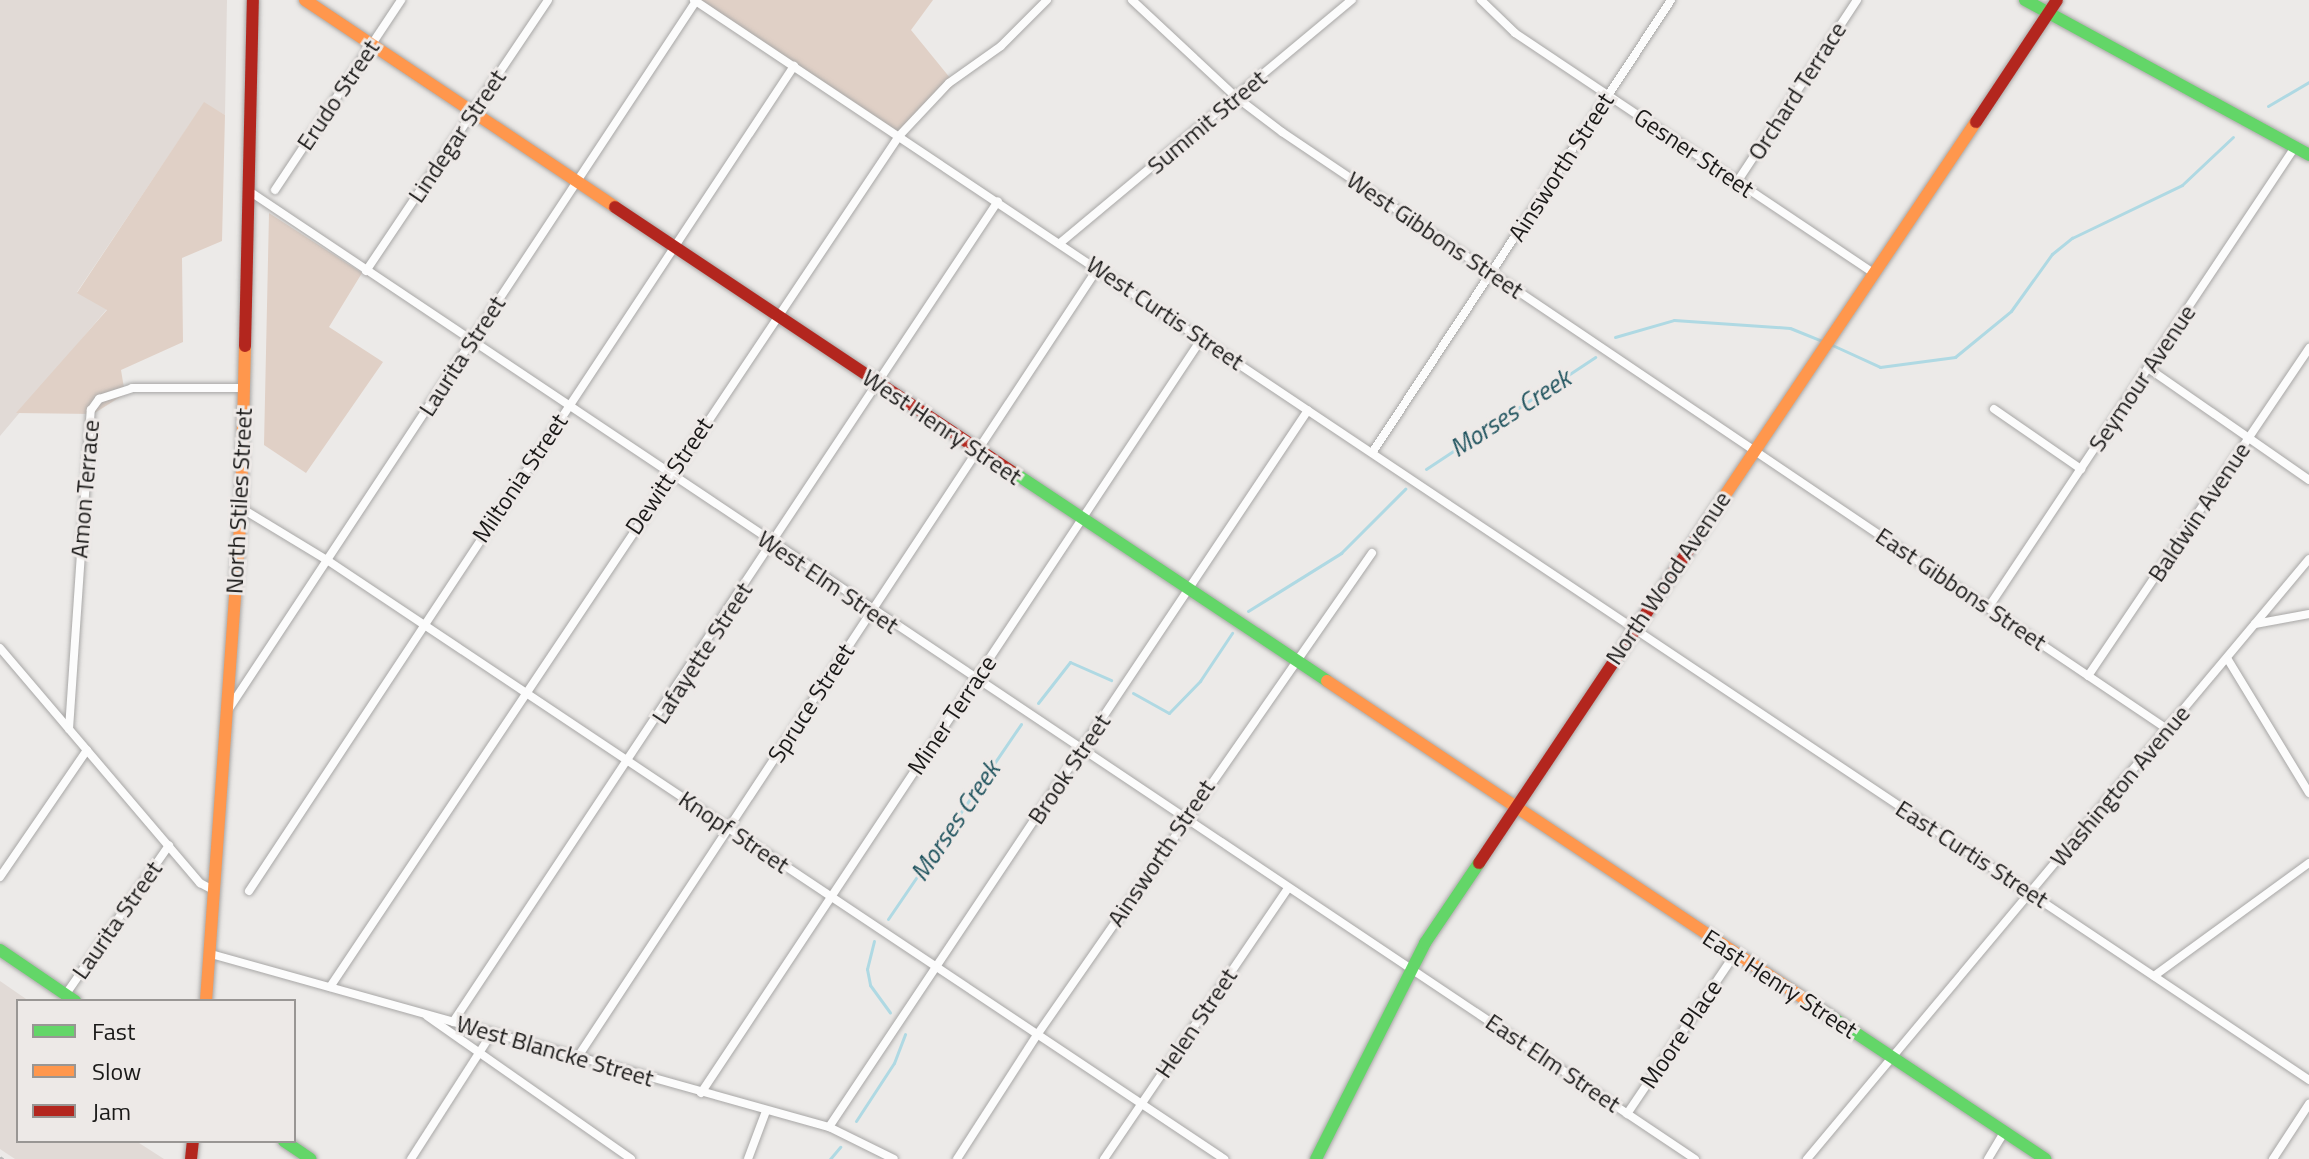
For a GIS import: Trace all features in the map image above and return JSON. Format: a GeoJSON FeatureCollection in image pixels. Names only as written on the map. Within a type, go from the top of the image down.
{"type":"FeatureCollection","features":[{"type":"Feature","properties":{"kind":"main road","name":"North Stiles Street"},"geometry":{"type":"LineString","coordinates":[[206,999],[241,508],[253,0]]}},
{"type":"Feature","properties":{"kind":"main road","name":"West Henry Street"},"geometry":{"type":"LineString","coordinates":[[305,0],[370,47],[1514,809]]}},
{"type":"Feature","properties":{"kind":"main road"},"geometry":{"type":"LineString","coordinates":[[2025,0],[2309,155]]}},
{"type":"Feature","properties":{"kind":"main road","name":"North Wood Avenue"},"geometry":{"type":"LineString","coordinates":[[1316,1159],[1410,968],[1872,272],[2057,0]]}},
{"type":"Feature","properties":{"kind":"main road","name":"East Henry Street"},"geometry":{"type":"LineString","coordinates":[[1514,809],[2045,1159]]}},
{"type":"Feature","properties":{"kind":"main road"},"geometry":{"type":"LineString","coordinates":[[0,950],[70,998]]}},
{"type":"Feature","properties":{"kind":"main road"},"geometry":{"type":"LineString","coordinates":[[287,1143],[311,1159]]}},
{"type":"Feature","properties":{"kind":"street","name":"Erudo Street"},"geometry":{"type":"LineString","coordinates":[[275,190],[401,0]]}},
{"type":"Feature","properties":{"kind":"street","name":"Lindegar Street"},"geometry":{"type":"LineString","coordinates":[[366,271],[548,0]]}},
{"type":"Feature","properties":{"kind":"street","name":"Dewitt Street"},"geometry":{"type":"LineString","coordinates":[[330,987],[899,136],[949,83],[1001,46],[1047,0]]}},
{"type":"Feature","properties":{"kind":"street","name":"West Gibbons Street"},"geometry":{"type":"LineString","coordinates":[[1132,0],[1236,97],[1491,274],[1755,449]]}},
{"type":"Feature","properties":{"kind":"street","name":"Summit Street"},"geometry":{"type":"LineString","coordinates":[[1060,243],[1352,0]]}},
{"type":"Feature","properties":{"kind":"street","name":"Gesner Street"},"geometry":{"type":"LineString","coordinates":[[1481,0],[1515,33],[1872,272]]}},
{"type":"Feature","properties":{"kind":"street","name":"Ainsworth Street"},"geometry":{"type":"LineString","coordinates":[[1372,453],[1671,0]]}},
{"type":"Feature","properties":{"kind":"street","name":"Orchard Terrace"},"geometry":{"type":"LineString","coordinates":[[1737,182],[1857,0]]}},
{"type":"Feature","properties":{"kind":"street","name":"West Curtis Street"},"geometry":{"type":"LineString","coordinates":[[695,1],[1098,268],[1633,631]]}},
{"type":"Feature","properties":{"kind":"street","name":"Laurita Street"},"geometry":{"type":"LineString","coordinates":[[227,710],[695,1]]}},
{"type":"Feature","properties":{"kind":"street","name":"Miltonia Street"},"geometry":{"type":"LineString","coordinates":[[249,891],[422,624],[794,66]]}},
{"type":"Feature","properties":{"kind":"street","name":"Seymour Avenue"},"geometry":{"type":"LineString","coordinates":[[1988,608],[2295,147]]}},
{"type":"Feature","properties":{"kind":"street","name":"West Elm Street"},"geometry":{"type":"LineString","coordinates":[[249,191],[871,612],[1410,968]]}},
{"type":"Feature","properties":{"kind":"street","name":"Lafayette Street"},"geometry":{"type":"LineString","coordinates":[[453,1022],[630,763],[998,201]]}},
{"type":"Feature","properties":{"kind":"street","name":"Spruce Street"},"geometry":{"type":"LineString","coordinates":[[577,1058],[1098,268]]}},
{"type":"Feature","properties":{"kind":"street","name":"Miner Terrace"},"geometry":{"type":"LineString","coordinates":[[701,1093],[1202,338]]}},
{"type":"Feature","properties":{"kind":"street","name":"Baldwin Avenue"},"geometry":{"type":"LineString","coordinates":[[2088,676],[2309,348]]}},
{"type":"Feature","properties":{"kind":"street"},"geometry":{"type":"LineString","coordinates":[[2148,368],[2309,480]]}},
{"type":"Feature","properties":{"kind":"street","name":"Amon Terrace"},"geometry":{"type":"LineString","coordinates":[[69,729],[91,410],[99,399],[132,388],[244,388]]}},
{"type":"Feature","properties":{"kind":"street"},"geometry":{"type":"LineString","coordinates":[[1994,409],[2081,469]]}},
{"type":"Feature","properties":{"kind":"street","name":"Brook Street"},"geometry":{"type":"LineString","coordinates":[[829,1127],[1308,410]]}},
{"type":"Feature","properties":{"kind":"street","name":"East Gibbons Street"},"geometry":{"type":"LineString","coordinates":[[1755,449],[2167,729]]}},
{"type":"Feature","properties":{"kind":"street","name":"Knopf Street"},"geometry":{"type":"LineString","coordinates":[[241,508],[327,560],[1224,1159]]}},
{"type":"Feature","properties":{"kind":"street","name":"Ainsworth Street"},"geometry":{"type":"LineString","coordinates":[[957,1159],[1037,1035],[1293,661],[1372,553]]}},
{"type":"Feature","properties":{"kind":"street","name":"Washington Avenue"},"geometry":{"type":"LineString","coordinates":[[1807,1159],[2309,559]]}},
{"type":"Feature","properties":{"kind":"street"},"geometry":{"type":"LineString","coordinates":[[2255,624],[2309,614]]}},
{"type":"Feature","properties":{"kind":"street","name":"East Curtis Street"},"geometry":{"type":"LineString","coordinates":[[1633,631],[2309,1080]]}},
{"type":"Feature","properties":{"kind":"street"},"geometry":{"type":"LineString","coordinates":[[0,648],[200,883],[216,891]]}},
{"type":"Feature","properties":{"kind":"street"},"geometry":{"type":"LineString","coordinates":[[2227,658],[2309,793]]}},
{"type":"Feature","properties":{"kind":"street"},"geometry":{"type":"LineString","coordinates":[[0,877],[87,750]]}},
{"type":"Feature","properties":{"kind":"street","name":"Laurita Street"},"geometry":{"type":"LineString","coordinates":[[70,998],[169,845]]}},
{"type":"Feature","properties":{"kind":"street"},"geometry":{"type":"LineString","coordinates":[[2154,976],[2309,863]]}},
{"type":"Feature","properties":{"kind":"street","name":"Helen Street"},"geometry":{"type":"LineString","coordinates":[[1104,1159],[1288,888]]}},
{"type":"Feature","properties":{"kind":"street","name":"West Blancke Street"},"geometry":{"type":"LineString","coordinates":[[211,954],[829,1127],[894,1159]]}},
{"type":"Feature","properties":{"kind":"street","name":"Moore Place"},"geometry":{"type":"LineString","coordinates":[[1627,1114],[1735,954]]}},
{"type":"Feature","properties":{"kind":"street","name":"East Elm Street"},"geometry":{"type":"LineString","coordinates":[[1410,968],[1695,1159]]}},
{"type":"Feature","properties":{"kind":"street"},"geometry":{"type":"LineString","coordinates":[[423,1013],[631,1159]]}},
{"type":"Feature","properties":{"kind":"street"},"geometry":{"type":"LineString","coordinates":[[411,1159],[492,1033]]}},
{"type":"Feature","properties":{"kind":"street"},"geometry":{"type":"LineString","coordinates":[[2273,1159],[2309,1104]]}},
{"type":"Feature","properties":{"kind":"street"},"geometry":{"type":"LineString","coordinates":[[748,1159],[766,1111]]}},
{"type":"Feature","properties":{"kind":"street"},"geometry":{"type":"LineString","coordinates":[[1988,1159],[2004,1132]]}},
{"type":"Feature","properties":{"kind":"shaded area"},"geometry":{"type":"Polygon","coordinates":[[[0,0],[227,0],[225,115],[204,103],[77,292],[107,309],[0,436],[0,0]]]}},
{"type":"Feature","properties":{"kind":"shaded area"},"geometry":{"type":"Polygon","coordinates":[[[692,0],[933,0],[911,30],[955,84],[896,140],[692,0]]]}},
{"type":"Feature","properties":{"kind":"shaded area"},"geometry":{"type":"Polygon","coordinates":[[[204,102],[225,115],[222,241],[182,258],[183,342],[121,370],[125,394],[93,414],[16,413],[107,310],[77,293],[204,102]]]}},
{"type":"Feature","properties":{"kind":"shaded area"},"geometry":{"type":"Polygon","coordinates":[[[269,213],[362,273],[329,327],[383,362],[306,473],[264,445],[269,213]]]}},
{"type":"Feature","properties":{"kind":"shaded area"},"geometry":{"type":"Polygon","coordinates":[[[0,981],[26,999],[16,999],[16,1143],[139,1143],[164,1159],[15,1159],[0,1149],[0,981]]]}},
{"type":"Feature","properties":{"kind":"waterway","name":"Morses Creek"},"geometry":{"type":"LineString","coordinates":[[2268,106],[2309,82]]}},
{"type":"Feature","properties":{"kind":"waterway","name":"Morses Creek"},"geometry":{"type":"LineString","coordinates":[[1830,344],[1880,367],[1955,357],[2011,311],[2052,254],[2072,238],[2182,185],[2233,137]]}},
{"type":"Feature","properties":{"kind":"waterway","name":"Morses Creek"},"geometry":{"type":"LineString","coordinates":[[1615,337],[1674,320],[1790,328],[1823,341]]}},
{"type":"Feature","properties":{"kind":"waterway","name":"Morses Creek"},"geometry":{"type":"LineString","coordinates":[[1426,469],[1595,357]]}},
{"type":"Feature","properties":{"kind":"waterway","name":"Morses Creek"},"geometry":{"type":"LineString","coordinates":[[1248,611],[1341,553],[1405,489]]}},
{"type":"Feature","properties":{"kind":"waterway","name":"Morses Creek"},"geometry":{"type":"LineString","coordinates":[[1133,693],[1169,713],[1200,681],[1232,633]]}},
{"type":"Feature","properties":{"kind":"waterway","name":"Morses Creek"},"geometry":{"type":"LineString","coordinates":[[1038,703],[1070,662],[1111,680]]}},
{"type":"Feature","properties":{"kind":"waterway","name":"Morses Creek"},"geometry":{"type":"LineString","coordinates":[[888,919],[1021,724]]}},
{"type":"Feature","properties":{"kind":"waterway","name":"Morses Creek"},"geometry":{"type":"LineString","coordinates":[[874,941],[867,969],[870,985],[890,1013]]}},
{"type":"Feature","properties":{"kind":"waterway","name":"Morses Creek"},"geometry":{"type":"LineString","coordinates":[[856,1121],[894,1063],[905,1034]]}},
{"type":"Feature","properties":{"kind":"waterway","name":"Morses Creek"},"geometry":{"type":"LineString","coordinates":[[830,1159],[840,1147]]}},
{"type":"Feature","properties":{"kind":"traffic: fast"},"geometry":{"type":"LineString","coordinates":[[2025,0],[2309,155]]}},
{"type":"Feature","properties":{"kind":"traffic: fast"},"geometry":{"type":"LineString","coordinates":[[1013,472],[1327,681]]}},
{"type":"Feature","properties":{"kind":"traffic: fast"},"geometry":{"type":"LineString","coordinates":[[1316,1159],[1425,943],[1479,863]]}},
{"type":"Feature","properties":{"kind":"traffic: fast"},"geometry":{"type":"LineString","coordinates":[[0,950],[72,999]]}},
{"type":"Feature","properties":{"kind":"traffic: fast"},"geometry":{"type":"LineString","coordinates":[[1803,998],[2045,1159]]}},
{"type":"Feature","properties":{"kind":"traffic: fast"},"geometry":{"type":"LineString","coordinates":[[287,1143],[311,1159]]}},
{"type":"Feature","properties":{"kind":"traffic: slow"},"geometry":{"type":"LineString","coordinates":[[305,0],[615,207]]}},
{"type":"Feature","properties":{"kind":"traffic: slow"},"geometry":{"type":"LineString","coordinates":[[1705,525],[1976,122]]}},
{"type":"Feature","properties":{"kind":"traffic: slow"},"geometry":{"type":"LineString","coordinates":[[206,999],[241,508],[245,346]]}},
{"type":"Feature","properties":{"kind":"traffic: slow"},"geometry":{"type":"LineString","coordinates":[[1327,681],[1803,998]]}},
{"type":"Feature","properties":{"kind":"traffic: jam"},"geometry":{"type":"LineString","coordinates":[[245,346],[253,0]]}},
{"type":"Feature","properties":{"kind":"traffic: jam"},"geometry":{"type":"LineString","coordinates":[[1976,122],[2057,0]]}},
{"type":"Feature","properties":{"kind":"traffic: jam"},"geometry":{"type":"LineString","coordinates":[[615,207],[1013,472]]}},
{"type":"Feature","properties":{"kind":"traffic: jam"},"geometry":{"type":"LineString","coordinates":[[1479,863],[1705,525]]}},
{"type":"Feature","properties":{"kind":"traffic: jam"},"geometry":{"type":"LineString","coordinates":[[191,1159],[193,1143]]}}]}
